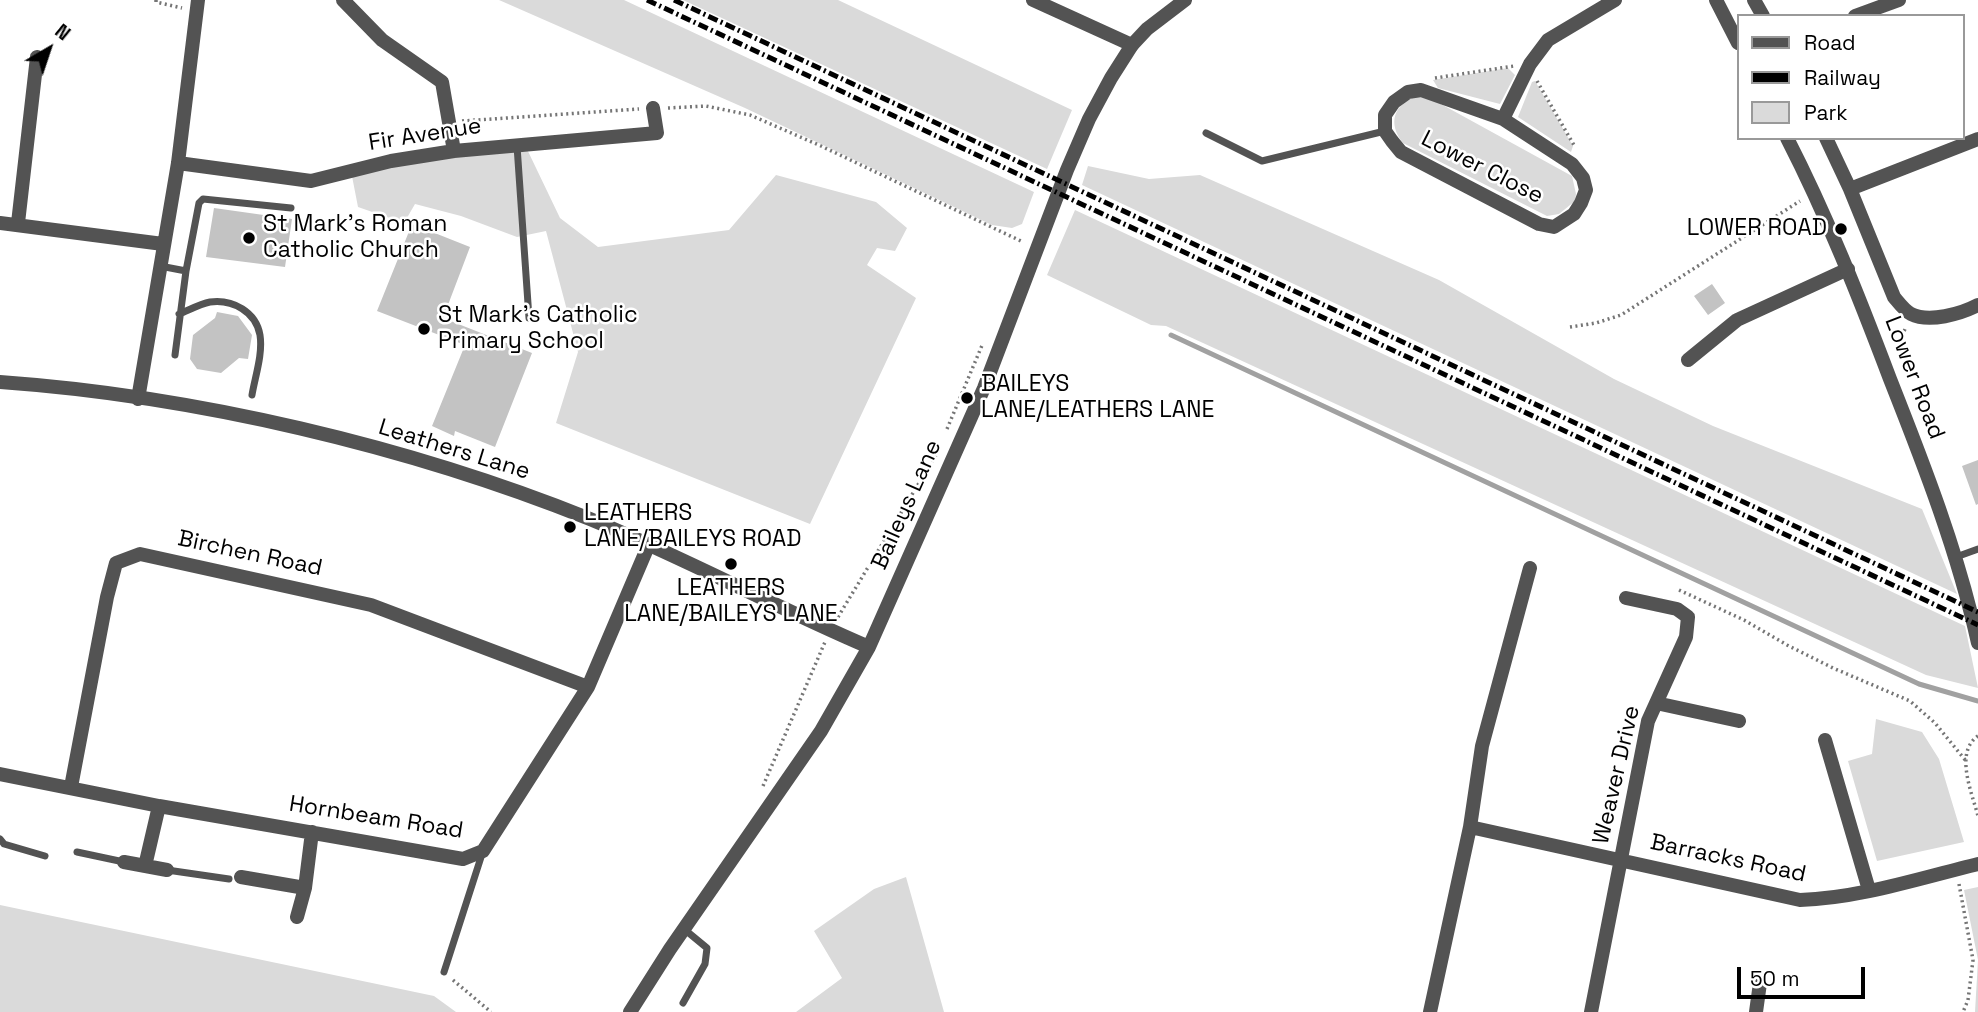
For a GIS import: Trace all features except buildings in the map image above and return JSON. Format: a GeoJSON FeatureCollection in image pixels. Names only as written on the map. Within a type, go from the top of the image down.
{"type":"FeatureCollection","features":[{"type":"Feature","properties":{"kind":"street"},"geometry":{"type":"LineString","coordinates":[[343,0],[382,40],[442,82],[454,151]]}},
{"type":"Feature","properties":{"kind":"street"},"geometry":{"type":"LineString","coordinates":[[1033,0],[1132,45]]}},
{"type":"Feature","properties":{"kind":"street","name":"Baileys Lane"},"geometry":{"type":"LineString","coordinates":[[630,1012],[821,731],[869,647],[984,388],[1088,119],[1132,45],[1147,29],[1185,0]]}},
{"type":"Feature","properties":{"kind":"street"},"geometry":{"type":"LineString","coordinates":[[1503,119],[1530,64],[1548,40],[1615,0]]}},
{"type":"Feature","properties":{"kind":"street"},"geometry":{"type":"LineString","coordinates":[[1716,0],[1736,39]]}},
{"type":"Feature","properties":{"kind":"street"},"geometry":{"type":"LineString","coordinates":[[1860,14],[1899,0]]}},
{"type":"Feature","properties":{"kind":"street"},"geometry":{"type":"LineString","coordinates":[[138,399],[178,163],[197,6]]}},
{"type":"Feature","properties":{"kind":"street"},"geometry":{"type":"LineString","coordinates":[[18,223],[37,57]]}},
{"type":"Feature","properties":{"kind":"street"},"geometry":{"type":"LineString","coordinates":[[1385,131],[1385,115],[1394,102],[1408,92],[1421,90]]}},
{"type":"Feature","properties":{"kind":"street","name":"Lower Close"},"geometry":{"type":"LineString","coordinates":[[1385,131],[1401,152],[1539,224],[1554,227],[1574,214],[1586,190],[1583,178],[1572,164],[1503,119],[1421,90]]}},
{"type":"Feature","properties":{"kind":"street","name":"Fir Avenue"},"geometry":{"type":"LineString","coordinates":[[178,163],[311,181],[391,161],[454,151],[657,133],[653,108]]}},
{"type":"Feature","properties":{"kind":"street"},"geometry":{"type":"LineString","coordinates":[[1850,189],[1978,139]]}},
{"type":"Feature","properties":{"kind":"street","name":"Lower Road"},"geometry":{"type":"LineString","coordinates":[[1788,140],[1848,269],[1903,412],[1956,557],[1978,643]]}},
{"type":"Feature","properties":{"kind":"street"},"geometry":{"type":"LineString","coordinates":[[1827,140],[1894,298],[1901,306],[1920,317],[1935,317],[1968,311],[1978,305]]}},
{"type":"Feature","properties":{"kind":"street"},"geometry":{"type":"LineString","coordinates":[[0,223],[18,223],[163,244]]}},
{"type":"Feature","properties":{"kind":"street"},"geometry":{"type":"LineString","coordinates":[[1688,360],[1737,320],[1848,269]]}},
{"type":"Feature","properties":{"kind":"street","name":"Leathers Lane"},"geometry":{"type":"LineString","coordinates":[[0,382],[138,399],[285,426],[398,456],[530,498],[649,544],[869,647]]}},
{"type":"Feature","properties":{"kind":"street","name":"Hornbeam Road"},"geometry":{"type":"LineString","coordinates":[[0,774],[159,806],[463,859],[483,851],[588,687],[649,544]]}},
{"type":"Feature","properties":{"kind":"street","name":"Birchen Road"},"geometry":{"type":"LineString","coordinates":[[71,787],[107,597],[116,563],[140,554],[371,605],[588,687]]}},
{"type":"Feature","properties":{"kind":"street"},"geometry":{"type":"LineString","coordinates":[[1430,1012],[1469,827],[1482,746],[1530,568]]}},
{"type":"Feature","properties":{"kind":"street","name":"Weaver Drive"},"geometry":{"type":"LineString","coordinates":[[1591,1012],[1648,721],[1686,637],[1688,617],[1677,609],[1626,598]]}},
{"type":"Feature","properties":{"kind":"street"},"geometry":{"type":"LineString","coordinates":[[1656,703],[1739,720]]}},
{"type":"Feature","properties":{"kind":"street"},"geometry":{"type":"LineString","coordinates":[[1825,740],[1868,890]]}},
{"type":"Feature","properties":{"kind":"street"},"geometry":{"type":"LineString","coordinates":[[145,866],[159,806]]}},
{"type":"Feature","properties":{"kind":"street","name":"Barracks Road"},"geometry":{"type":"LineString","coordinates":[[1469,827],[1800,900],[1824,899],[1978,864]]}},
{"type":"Feature","properties":{"kind":"street"},"geometry":{"type":"LineString","coordinates":[[297,917],[305,888],[312,832]]}},
{"type":"Feature","properties":{"kind":"street"},"geometry":{"type":"LineString","coordinates":[[124,862],[167,870]]}},
{"type":"Feature","properties":{"kind":"street"},"geometry":{"type":"LineString","coordinates":[[235,878],[305,888]]}},
{"type":"Feature","properties":{"kind":"street"},"geometry":{"type":"LineString","coordinates":[[1756,1012],[1760,984]]}},
{"type":"Feature","properties":{"kind":"lane"},"geometry":{"type":"LineString","coordinates":[[1206,134],[1262,161],[1385,131]]}},
{"type":"Feature","properties":{"kind":"lane"},"geometry":{"type":"LineString","coordinates":[[517,145],[528,318]]}},
{"type":"Feature","properties":{"kind":"lane"},"geometry":{"type":"LineString","coordinates":[[175,355],[179,314],[199,203],[203,199],[291,208]]}},
{"type":"Feature","properties":{"kind":"lane"},"geometry":{"type":"LineString","coordinates":[[160,266],[186,271]]}},
{"type":"Feature","properties":{"kind":"lane"},"geometry":{"type":"LineString","coordinates":[[179,314],[211,302],[242,307],[249,313],[257,324],[260,336],[252,395]]}},
{"type":"Feature","properties":{"kind":"lane"},"geometry":{"type":"LineString","coordinates":[[1956,557],[1978,549]]}},
{"type":"Feature","properties":{"kind":"lane"},"geometry":{"type":"LineString","coordinates":[[0,839],[4,844],[45,856]]}},
{"type":"Feature","properties":{"kind":"lane"},"geometry":{"type":"LineString","coordinates":[[444,972],[483,851]]}},
{"type":"Feature","properties":{"kind":"lane"},"geometry":{"type":"LineString","coordinates":[[76,852],[124,862]]}},
{"type":"Feature","properties":{"kind":"lane"},"geometry":{"type":"LineString","coordinates":[[167,870],[235,878]]}},
{"type":"Feature","properties":{"kind":"lane"},"geometry":{"type":"LineString","coordinates":[[683,1003],[705,964],[707,948],[684,929]]}},
{"type":"Feature","properties":{"kind":"path"},"geometry":{"type":"LineString","coordinates":[[156,0],[197,6]]}},
{"type":"Feature","properties":{"kind":"path"},"geometry":{"type":"LineString","coordinates":[[1421,90],[1430,79],[1530,64],[1575,148],[1572,164]]}},
{"type":"Feature","properties":{"kind":"path"},"geometry":{"type":"LineString","coordinates":[[449,122],[706,106],[750,115],[1025,243],[1021,253]]}},
{"type":"Feature","properties":{"kind":"path"},"geometry":{"type":"LineString","coordinates":[[1570,327],[1621,315],[1814,192]]}},
{"type":"Feature","properties":{"kind":"path"},"geometry":{"type":"LineString","coordinates":[[942,440],[984,341]]}},
{"type":"Feature","properties":{"kind":"path"},"geometry":{"type":"LineString","coordinates":[[761,791],[830,630],[937,453]]}},
{"type":"Feature","properties":{"kind":"path"},"geometry":{"type":"LineString","coordinates":[[1679,590],[1744,620],[1833,668],[1910,701],[1935,723],[1966,761]]}},
{"type":"Feature","properties":{"kind":"path"},"geometry":{"type":"LineString","coordinates":[[1978,736],[1967,746],[1966,761],[1978,816]]}},
{"type":"Feature","properties":{"kind":"path"},"geometry":{"type":"LineString","coordinates":[[1963,1012],[1968,1000],[1973,960],[1957,884],[1966,882]]}},
{"type":"Feature","properties":{"kind":"path"},"geometry":{"type":"LineString","coordinates":[[444,972],[491,1012]]}},
{"type":"Feature","properties":{"kind":"green space"},"geometry":{"type":"Polygon","coordinates":[[[499,0],[624,0],[1034,192],[1022,224],[1012,228],[992,225],[745,108],[499,0]]]}},
{"type":"Feature","properties":{"kind":"green space"},"geometry":{"type":"Polygon","coordinates":[[[683,0],[838,0],[1072,110],[1047,169],[683,0]]]}},
{"type":"Feature","properties":{"kind":"green space"},"geometry":{"type":"Polygon","coordinates":[[[1508,68],[1515,75],[1500,104],[1438,88],[1433,80],[1508,68]]]}},
{"type":"Feature","properties":{"kind":"green space"},"geometry":{"type":"Polygon","coordinates":[[[1535,81],[1573,146],[1571,152],[1518,117],[1532,82],[1535,81]]]}},
{"type":"Feature","properties":{"kind":"green space"},"geometry":{"type":"Polygon","coordinates":[[[1417,96],[1430,98],[1572,176],[1575,201],[1559,214],[1547,216],[1403,143],[1395,128],[1395,115],[1403,104],[1417,96]]]}},
{"type":"Feature","properties":{"kind":"green space"},"geometry":{"type":"Polygon","coordinates":[[[525,145],[560,218],[598,247],[729,230],[776,175],[876,202],[907,228],[895,251],[877,248],[867,265],[916,298],[810,524],[556,423],[578,352],[546,231],[517,237],[461,216],[415,204],[404,223],[358,207],[351,171],[525,145]]]}},
{"type":"Feature","properties":{"kind":"green space"},"geometry":{"type":"Polygon","coordinates":[[[1088,166],[1149,179],[1200,175],[1439,280],[1614,379],[1713,426],[1922,509],[1957,594],[1082,185],[1088,166]]]}},
{"type":"Feature","properties":{"kind":"green space"},"geometry":{"type":"Polygon","coordinates":[[[1075,210],[1965,626],[1978,688],[1926,675],[1166,326],[1151,325],[1047,275],[1075,210]]]}},
{"type":"Feature","properties":{"kind":"green space"},"geometry":{"type":"Polygon","coordinates":[[[1876,719],[1922,732],[1939,759],[1964,842],[1877,861],[1848,761],[1872,754],[1876,719]]]}},
{"type":"Feature","properties":{"kind":"green space"},"geometry":{"type":"Polygon","coordinates":[[[906,877],[944,1012],[796,1012],[842,978],[814,931],[874,889],[906,877]]]}},
{"type":"Feature","properties":{"kind":"green space"},"geometry":{"type":"Polygon","coordinates":[[[1978,887],[1978,960],[1964,890],[1978,887]]]}},
{"type":"Feature","properties":{"kind":"green space"},"geometry":{"type":"Polygon","coordinates":[[[0,905],[434,996],[456,1012],[0,1012],[0,905]]]}},
{"type":"Feature","properties":{"kind":"green space"},"geometry":{"type":"Polygon","coordinates":[[[1978,960],[1978,1012],[1975,1012],[1978,960]]]}},
{"type":"Feature","properties":{"kind":"waterway"},"geometry":{"type":"LineString","coordinates":[[1171,335],[1919,684],[1978,701]]}},
{"type":"Feature","properties":{"kind":"railway"},"geometry":{"type":"LineString","coordinates":[[647,0],[1978,625]]}},
{"type":"Feature","properties":{"kind":"railway"},"geometry":{"type":"LineString","coordinates":[[674,0],[1978,612]]}},
{"type":"Feature","properties":{"kind":"place","name":"LOWER ROAD"},"geometry":{"type":"Point","coordinates":[1841,229]}},
{"type":"Feature","properties":{"kind":"place","name":"St Mark's Roman Catholic Church"},"geometry":{"type":"Point","coordinates":[249,238]}},
{"type":"Feature","properties":{"kind":"place","name":"St Mark's Catholic Primary School"},"geometry":{"type":"Point","coordinates":[424,329]}},
{"type":"Feature","properties":{"kind":"place","name":"BAILEYS LANE/LEATHERS LANE"},"geometry":{"type":"Point","coordinates":[967,398]}},
{"type":"Feature","properties":{"kind":"place","name":"LEATHERS LANE/BAILEYS ROAD"},"geometry":{"type":"Point","coordinates":[570,527]}},
{"type":"Feature","properties":{"kind":"place","name":"LEATHERS LANE/BAILEYS LANE"},"geometry":{"type":"Point","coordinates":[731,564]}}]}
